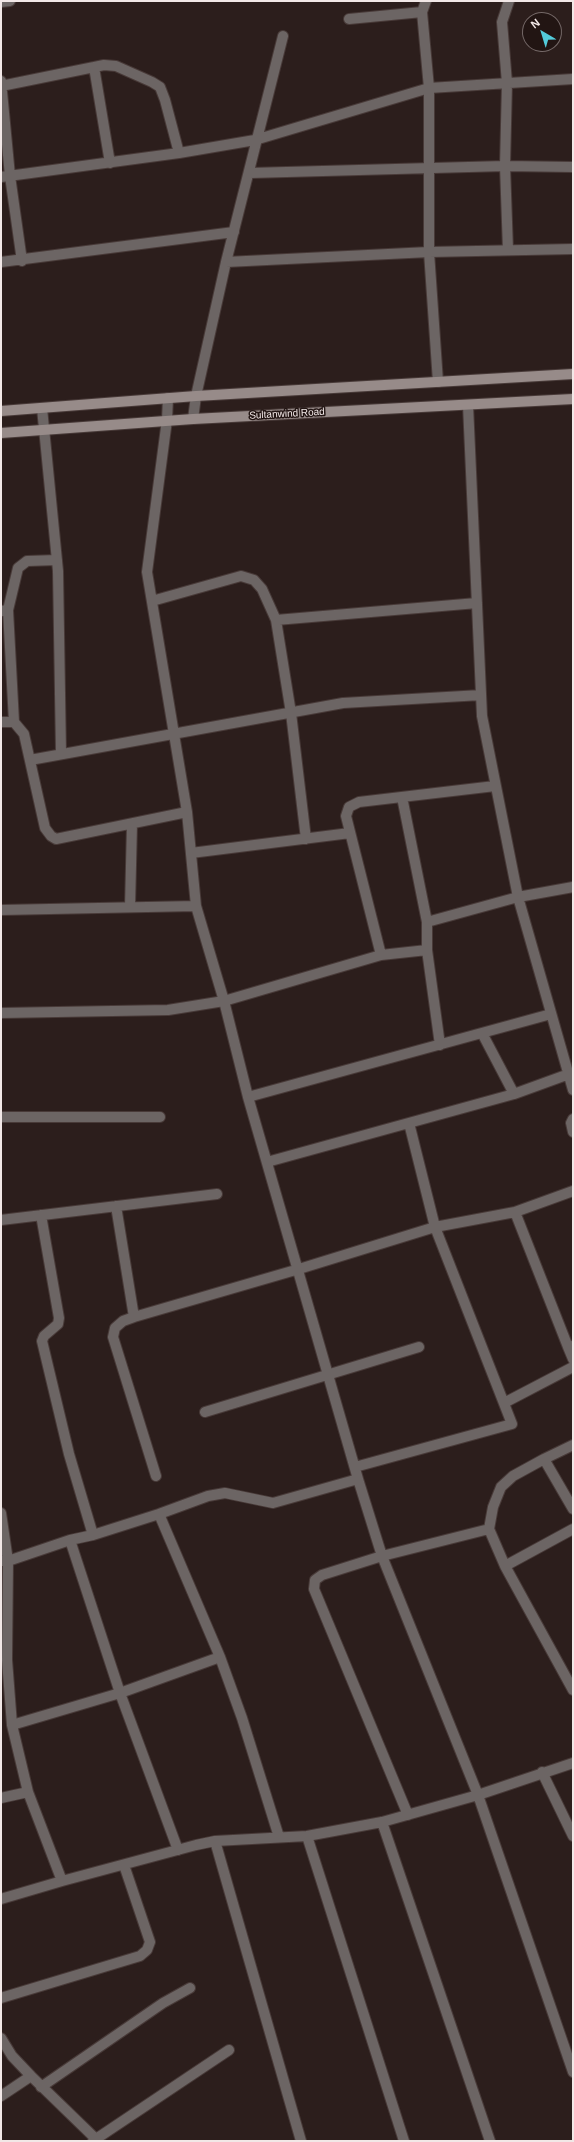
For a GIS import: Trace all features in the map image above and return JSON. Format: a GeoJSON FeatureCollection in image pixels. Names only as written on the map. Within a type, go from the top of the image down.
{"type":"FeatureCollection","features":[{"type":"Feature","properties":{"kind":"main road"},"geometry":{"type":"LineString","coordinates":[[1,411],[196,396],[573,374]]}},
{"type":"Feature","properties":{"kind":"main road","name":"Sultanwind Road"},"geometry":{"type":"LineString","coordinates":[[1,433],[193,418],[573,399]]}},
{"type":"Feature","properties":{"kind":"street"},"geometry":{"type":"LineString","coordinates":[[1,2],[10,1]]}},
{"type":"Feature","properties":{"kind":"street"},"geometry":{"type":"LineString","coordinates":[[426,1],[422,12],[429,88],[429,252],[438,382]]}},
{"type":"Feature","properties":{"kind":"street"},"geometry":{"type":"LineString","coordinates":[[508,1],[502,22],[507,83],[505,166],[508,250]]}},
{"type":"Feature","properties":{"kind":"street"},"geometry":{"type":"LineString","coordinates":[[348,19],[422,12]]}},
{"type":"Feature","properties":{"kind":"street"},"geometry":{"type":"LineString","coordinates":[[193,418],[196,396],[226,262],[250,173],[255,140],[283,36]]}},
{"type":"Feature","properties":{"kind":"street"},"geometry":{"type":"LineString","coordinates":[[1,86],[110,64],[160,87],[166,100],[179,153]]}},
{"type":"Feature","properties":{"kind":"street"},"geometry":{"type":"LineString","coordinates":[[94,67],[110,163]]}},
{"type":"Feature","properties":{"kind":"street"},"geometry":{"type":"LineString","coordinates":[[6,177],[179,153],[255,140],[429,88],[573,79]]}},
{"type":"Feature","properties":{"kind":"street"},"geometry":{"type":"LineString","coordinates":[[1,81],[6,177],[22,260]]}},
{"type":"Feature","properties":{"kind":"street"},"geometry":{"type":"LineString","coordinates":[[250,173],[505,166],[573,167]]}},
{"type":"Feature","properties":{"kind":"street"},"geometry":{"type":"LineString","coordinates":[[1,262],[234,232]]}},
{"type":"Feature","properties":{"kind":"street"},"geometry":{"type":"LineString","coordinates":[[226,262],[429,252],[573,249]]}},
{"type":"Feature","properties":{"kind":"street"},"geometry":{"type":"LineString","coordinates":[[168,398],[167,420],[147,572],[187,812],[196,906],[224,1001],[248,1098],[299,1269],[358,1479],[382,1556],[478,1794],[573,2072]]}},
{"type":"Feature","properties":{"kind":"street"},"geometry":{"type":"LineString","coordinates":[[468,405],[482,716],[518,897],[573,1090]]}},
{"type":"Feature","properties":{"kind":"street"},"geometry":{"type":"LineString","coordinates":[[42,408],[57,560],[61,754]]}},
{"type":"Feature","properties":{"kind":"street"},"geometry":{"type":"LineString","coordinates":[[57,560],[27,561],[18,568],[5,610],[14,722],[24,734],[45,828],[51,836],[56,839],[187,812]]}},
{"type":"Feature","properties":{"kind":"street"},"geometry":{"type":"LineString","coordinates":[[152,601],[241,576],[254,580],[262,589],[276,620],[291,713],[306,839]]}},
{"type":"Feature","properties":{"kind":"street"},"geometry":{"type":"LineString","coordinates":[[276,620],[477,603]]}},
{"type":"Feature","properties":{"kind":"street"},"geometry":{"type":"LineString","coordinates":[[30,760],[343,703],[481,695]]}},
{"type":"Feature","properties":{"kind":"street"},"geometry":{"type":"LineString","coordinates":[[1,722],[14,722]]}},
{"type":"Feature","properties":{"kind":"street"},"geometry":{"type":"LineString","coordinates":[[381,955],[346,816],[349,807],[353,803],[495,786]]}},
{"type":"Feature","properties":{"kind":"street"},"geometry":{"type":"LineString","coordinates":[[402,797],[427,922],[427,950],[440,1045]]}},
{"type":"Feature","properties":{"kind":"street"},"geometry":{"type":"LineString","coordinates":[[130,907],[132,824]]}},
{"type":"Feature","properties":{"kind":"street"},"geometry":{"type":"LineString","coordinates":[[191,853],[350,833]]}},
{"type":"Feature","properties":{"kind":"street"},"geometry":{"type":"LineString","coordinates":[[427,922],[518,897],[573,887]]}},
{"type":"Feature","properties":{"kind":"street"},"geometry":{"type":"LineString","coordinates":[[1,910],[196,906]]}},
{"type":"Feature","properties":{"kind":"street"},"geometry":{"type":"LineString","coordinates":[[1,1013],[168,1010],[224,1001],[381,955],[427,950]]}},
{"type":"Feature","properties":{"kind":"street"},"geometry":{"type":"LineString","coordinates":[[248,1098],[551,1014]]}},
{"type":"Feature","properties":{"kind":"street"},"geometry":{"type":"LineString","coordinates":[[482,1033],[514,1094]]}},
{"type":"Feature","properties":{"kind":"street"},"geometry":{"type":"LineString","coordinates":[[267,1162],[514,1094],[569,1074]]}},
{"type":"Feature","properties":{"kind":"street"},"geometry":{"type":"LineString","coordinates":[[1,1117],[160,1117]]}},
{"type":"Feature","properties":{"kind":"street"},"geometry":{"type":"LineString","coordinates":[[573,1119],[571,1123],[573,1132]]}},
{"type":"Feature","properties":{"kind":"street"},"geometry":{"type":"LineString","coordinates":[[355,1467],[512,1424],[435,1227],[409,1123]]}},
{"type":"Feature","properties":{"kind":"street"},"geometry":{"type":"LineString","coordinates":[[156,1476],[113,1337],[115,1328],[123,1321],[435,1227],[515,1212],[573,1191]]}},
{"type":"Feature","properties":{"kind":"street"},"geometry":{"type":"LineString","coordinates":[[1,1220],[217,1194]]}},
{"type":"Feature","properties":{"kind":"street"},"geometry":{"type":"LineString","coordinates":[[116,1206],[134,1317]]}},
{"type":"Feature","properties":{"kind":"street"},"geometry":{"type":"LineString","coordinates":[[515,1212],[570,1346],[573,1359]]}},
{"type":"Feature","properties":{"kind":"street"},"geometry":{"type":"LineString","coordinates":[[41,1215],[59,1318],[58,1324],[44,1336],[42,1341],[69,1454],[93,1535]]}},
{"type":"Feature","properties":{"kind":"street"},"geometry":{"type":"LineString","coordinates":[[204,1412],[419,1347]]}},
{"type":"Feature","properties":{"kind":"street"},"geometry":{"type":"LineString","coordinates":[[504,1403],[573,1367]]}},
{"type":"Feature","properties":{"kind":"street"},"geometry":{"type":"LineString","coordinates":[[573,1445],[513,1476],[501,1486],[493,1507],[489,1529],[505,1566],[573,1690]]}},
{"type":"Feature","properties":{"kind":"street"},"geometry":{"type":"LineString","coordinates":[[544,1459],[573,1509]]}},
{"type":"Feature","properties":{"kind":"street"},"geometry":{"type":"LineString","coordinates":[[4,1561],[159,1514],[208,1496],[225,1493],[273,1502],[358,1479]]}},
{"type":"Feature","properties":{"kind":"street"},"geometry":{"type":"LineString","coordinates":[[1,1513],[4,1561],[4,1660],[12,1725],[28,1792],[62,1881]]}},
{"type":"Feature","properties":{"kind":"street"},"geometry":{"type":"LineString","coordinates":[[159,1514],[220,1657],[242,1718],[279,1837]]}},
{"type":"Feature","properties":{"kind":"street"},"geometry":{"type":"LineString","coordinates":[[408,1815],[314,1589],[315,1580],[322,1575],[382,1556],[489,1529]]}},
{"type":"Feature","properties":{"kind":"street"},"geometry":{"type":"LineString","coordinates":[[505,1566],[573,1529]]}},
{"type":"Feature","properties":{"kind":"street"},"geometry":{"type":"LineString","coordinates":[[70,1540],[120,1693],[178,1850]]}},
{"type":"Feature","properties":{"kind":"street"},"geometry":{"type":"LineString","coordinates":[[12,1725],[120,1693],[220,1657]]}},
{"type":"Feature","properties":{"kind":"street"},"geometry":{"type":"LineString","coordinates":[[1,1899],[62,1881],[215,1841],[307,1836],[382,1822],[478,1794],[573,1763]]}},
{"type":"Feature","properties":{"kind":"street"},"geometry":{"type":"LineString","coordinates":[[542,1772],[573,1836]]}},
{"type":"Feature","properties":{"kind":"street"},"geometry":{"type":"LineString","coordinates":[[1,1798],[28,1792]]}},
{"type":"Feature","properties":{"kind":"street"},"geometry":{"type":"LineString","coordinates":[[382,1822],[490,2141]]}},
{"type":"Feature","properties":{"kind":"street"},"geometry":{"type":"LineString","coordinates":[[307,1836],[404,2141]]}},
{"type":"Feature","properties":{"kind":"street"},"geometry":{"type":"LineString","coordinates":[[215,1841],[301,2141]]}},
{"type":"Feature","properties":{"kind":"street"},"geometry":{"type":"LineString","coordinates":[[1,1998],[140,1956],[147,1950],[150,1942],[124,1865]]}},
{"type":"Feature","properties":{"kind":"street"},"geometry":{"type":"LineString","coordinates":[[41,2087],[163,2002],[190,1988]]}},
{"type":"Feature","properties":{"kind":"street"},"geometry":{"type":"LineString","coordinates":[[1,2038],[12,2056],[41,2087],[96,2140],[228,2050]]}},
{"type":"Feature","properties":{"kind":"street"},"geometry":{"type":"LineString","coordinates":[[1,2096],[31,2076]]}}]}
